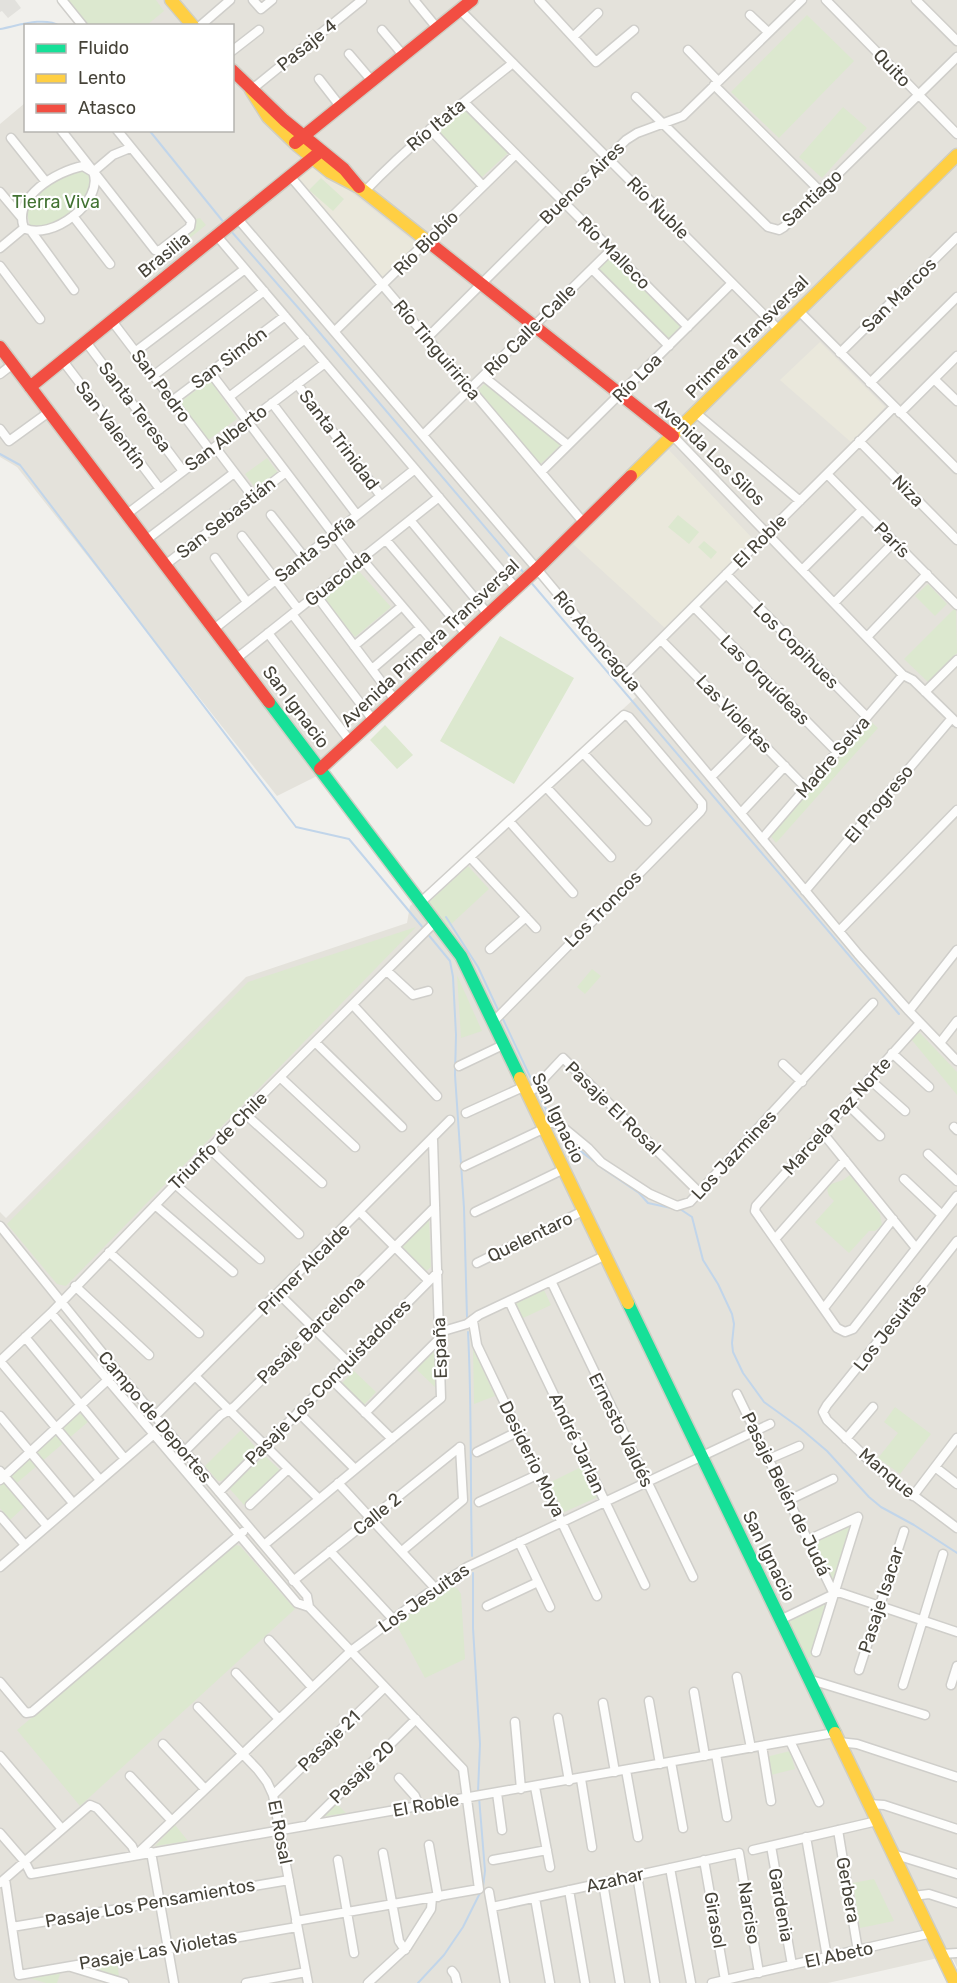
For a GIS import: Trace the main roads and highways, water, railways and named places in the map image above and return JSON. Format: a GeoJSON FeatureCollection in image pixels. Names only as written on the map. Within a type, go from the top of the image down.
{"type":"FeatureCollection","features":[{"type":"Feature","properties":{"kind":"main road"},"geometry":{"type":"LineString","coordinates":[[171,0],[191,24]]}},
{"type":"Feature","properties":{"kind":"main road"},"geometry":{"type":"LineString","coordinates":[[299,140],[472,0]]}},
{"type":"Feature","properties":{"kind":"main road","name":"Avenida Los Silos"},"geometry":{"type":"LineString","coordinates":[[234,72],[251,90],[265,100],[299,140],[341,180],[362,190],[672,436]]}},
{"type":"Feature","properties":{"kind":"main road","name":"Brasilia"},"geometry":{"type":"LineString","coordinates":[[30,387],[317,155]]}},
{"type":"Feature","properties":{"kind":"main road","name":"Primera Transversal"},"geometry":{"type":"LineString","coordinates":[[527,578],[957,155]]}},
{"type":"Feature","properties":{"kind":"main road","name":"San Ignacio"},"geometry":{"type":"LineString","coordinates":[[0,347],[421,902],[429,928],[466,966],[494,1019],[503,1045],[530,1088],[562,1170],[955,1983]]}},
{"type":"Feature","properties":{"kind":"main road","name":"Avenida Primera Transversal"},"geometry":{"type":"LineString","coordinates":[[320,769],[527,578]]}},
{"type":"Feature","properties":{"kind":"waterway"},"geometry":{"type":"LineString","coordinates":[[0,29],[38,22],[56,24]]}},
{"type":"Feature","properties":{"kind":"waterway"},"geometry":{"type":"LineString","coordinates":[[151,132],[225,224]]}},
{"type":"Feature","properties":{"kind":"waterway"},"geometry":{"type":"LineString","coordinates":[[231,231],[524,573]]}},
{"type":"Feature","properties":{"kind":"waterway"},"geometry":{"type":"LineString","coordinates":[[0,454],[20,465],[296,827],[349,839],[424,929]]}},
{"type":"Feature","properties":{"kind":"waterway"},"geometry":{"type":"LineString","coordinates":[[529,580],[899,1014]]}},
{"type":"Feature","properties":{"kind":"waterway"},"geometry":{"type":"LineString","coordinates":[[446,917],[478,967],[499,1012]]}},
{"type":"Feature","properties":{"kind":"waterway"},"geometry":{"type":"LineString","coordinates":[[427,933],[450,961],[453,977],[456,1035],[455,1075],[464,1208],[467,1317]]}},
{"type":"Feature","properties":{"kind":"waterway"},"geometry":{"type":"LineString","coordinates":[[502,1017],[534,1085]]}},
{"type":"Feature","properties":{"kind":"waterway"},"geometry":{"type":"LineString","coordinates":[[537,1090],[551,1120]]}},
{"type":"Feature","properties":{"kind":"waterway"},"geometry":{"type":"LineString","coordinates":[[553,1125],[567,1140],[598,1164]]}},
{"type":"Feature","properties":{"kind":"waterway"},"geometry":{"type":"LineString","coordinates":[[602,1168],[639,1193],[648,1203],[671,1208]]}},
{"type":"Feature","properties":{"kind":"waterway"},"geometry":{"type":"LineString","coordinates":[[680,1209],[692,1217],[703,1260],[718,1284],[732,1314],[733,1352],[743,1373],[764,1402],[827,1451],[881,1507],[957,1553]]}},
{"type":"Feature","properties":{"kind":"waterway"},"geometry":{"type":"LineString","coordinates":[[468,1332],[472,1556]]}},
{"type":"Feature","properties":{"kind":"waterway"},"geometry":{"type":"LineString","coordinates":[[473,1573],[473,1628],[480,1744],[478,1792]]}},
{"type":"Feature","properties":{"kind":"waterway"},"geometry":{"type":"LineString","coordinates":[[418,1983],[444,1955],[463,1927],[483,1887],[485,1871],[479,1797]]}},
{"type":"Feature","properties":{"kind":"park label","name":"Tierra Viva"},"geometry":{"type":"Point","coordinates":[56,202]}}]}
